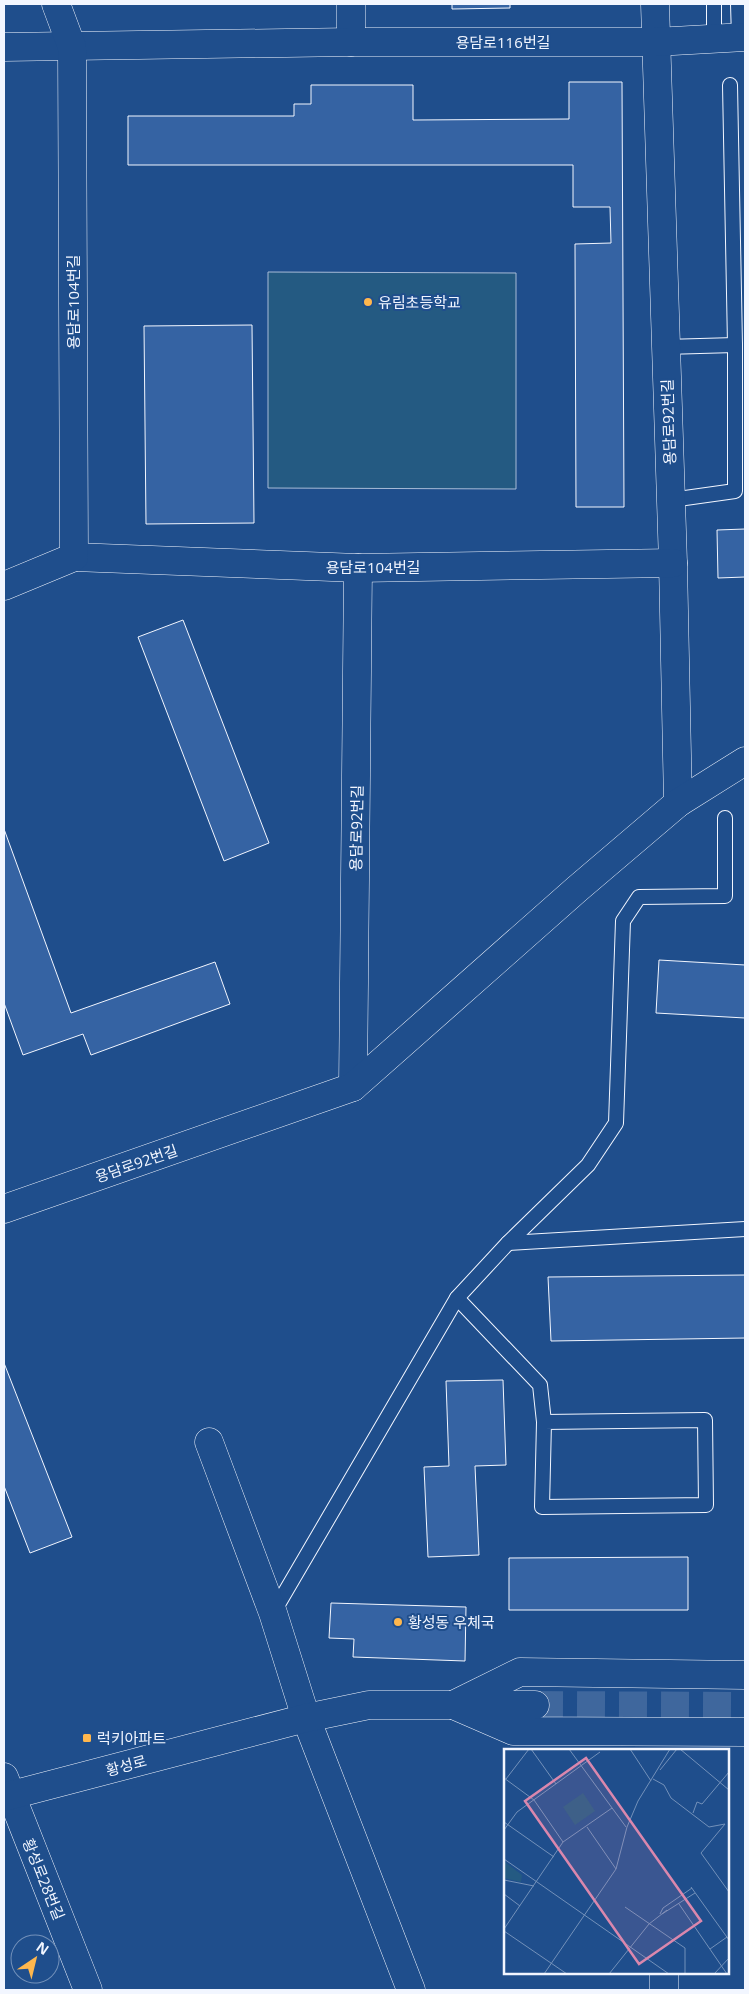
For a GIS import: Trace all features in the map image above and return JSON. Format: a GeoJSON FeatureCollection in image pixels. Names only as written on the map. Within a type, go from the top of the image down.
{"type":"FeatureCollection","features":[{"type":"Feature","properties":{"kind":"street"},"geometry":{"type":"LineString","coordinates":[[56,4],[72,47]]}},
{"type":"Feature","properties":{"kind":"street"},"geometry":{"type":"LineString","coordinates":[[351,4],[351,42]]}},
{"type":"Feature","properties":{"kind":"street"},"geometry":{"type":"LineString","coordinates":[[655,4],[655,42]]}},
{"type":"Feature","properties":{"kind":"street","name":"용담로116번길"},"geometry":{"type":"LineString","coordinates":[[4,47],[351,42],[655,42],[733,37]]}},
{"type":"Feature","properties":{"kind":"street","name":"용담로92번길"},"geometry":{"type":"LineString","coordinates":[[655,42],[673,563],[678,803]]}},
{"type":"Feature","properties":{"kind":"street","name":"용담로104번길"},"geometry":{"type":"LineString","coordinates":[[72,47],[74,558]]}},
{"type":"Feature","properties":{"kind":"street","name":"용담로104번길"},"geometry":{"type":"LineString","coordinates":[[4,586],[74,558],[358,568],[673,563]]}},
{"type":"Feature","properties":{"kind":"street","name":"용담로92번길"},"geometry":{"type":"LineString","coordinates":[[353,1087],[358,568]]}},
{"type":"Feature","properties":{"kind":"street","name":"용담로92번길"},"geometry":{"type":"LineString","coordinates":[[4,1209],[353,1087],[577,889],[678,803],[745,761]]}},
{"type":"Feature","properties":{"kind":"street"},"geometry":{"type":"LineString","coordinates":[[209,1442],[273,1613],[306,1718],[410,1990]]}},
{"type":"Feature","properties":{"kind":"street"},"geometry":{"type":"LineString","coordinates":[[453,1705],[520,1672],[745,1674]]}},
{"type":"Feature","properties":{"kind":"street","name":"황성로"},"geometry":{"type":"LineString","coordinates":[[6,1790],[306,1718],[369,1705],[535,1705]]}},
{"type":"Feature","properties":{"kind":"street"},"geometry":{"type":"LineString","coordinates":[[453,1705],[513,1731],[664,1741],[745,1732]]}},
{"type":"Feature","properties":{"kind":"street","name":"황성로28번길"},"geometry":{"type":"LineString","coordinates":[[6,1790],[88,1990]]}},
{"type":"Feature","properties":{"kind":"street"},"geometry":{"type":"LineString","coordinates":[[664,1974],[664,1990]]}},
{"type":"Feature","properties":{"kind":"lane"},"geometry":{"type":"LineString","coordinates":[[714,4],[733,37]]}},
{"type":"Feature","properties":{"kind":"lane"},"geometry":{"type":"LineString","coordinates":[[733,37],[738,4]]}},
{"type":"Feature","properties":{"kind":"lane"},"geometry":{"type":"LineString","coordinates":[[671,500],[735,491],[735,345],[730,85]]}},
{"type":"Feature","properties":{"kind":"lane"},"geometry":{"type":"LineString","coordinates":[[665,347],[735,345]]}},
{"type":"Feature","properties":{"kind":"lane"},"geometry":{"type":"LineString","coordinates":[[273,1613],[457,1298],[508,1243],[588,1165],[616,1122],[623,921],[639,897],[725,896],[725,818]]}},
{"type":"Feature","properties":{"kind":"lane"},"geometry":{"type":"LineString","coordinates":[[508,1243],[745,1229]]}},
{"type":"Feature","properties":{"kind":"lane"},"geometry":{"type":"LineString","coordinates":[[457,1298],[540,1385],[544,1422],[542,1507],[706,1505],[704,1420],[544,1422]]}},
{"type":"Feature","properties":{"kind":"shaded area"},"geometry":{"type":"Polygon","coordinates":[[[268,272],[516,273],[516,489],[268,488],[268,272]]]}},
{"type":"Feature","properties":{"kind":"building"},"geometry":{"type":"Polygon","coordinates":[[[452,4],[510,4],[510,8],[452,9],[452,4]]]}},
{"type":"Feature","properties":{"kind":"building"},"geometry":{"type":"Polygon","coordinates":[[[569,82],[622,82],[624,507],[576,507],[575,244],[611,243],[610,207],[573,207],[573,165],[128,165],[128,116],[294,116],[294,104],[311,104],[311,85],[413,85],[413,120],[569,119],[569,82]]]}},
{"type":"Feature","properties":{"kind":"building"},"geometry":{"type":"Polygon","coordinates":[[[252,325],[254,523],[146,524],[144,326],[252,325]]]}},
{"type":"Feature","properties":{"kind":"building"},"geometry":{"type":"Polygon","coordinates":[[[745,529],[745,577],[718,578],[717,530],[745,529]]]}},
{"type":"Feature","properties":{"kind":"building"},"geometry":{"type":"Polygon","coordinates":[[[183,620],[269,843],[224,861],[138,637],[183,620]]]}},
{"type":"Feature","properties":{"kind":"building"},"geometry":{"type":"Polygon","coordinates":[[[4,829],[71,1013],[215,962],[230,1004],[91,1055],[83,1034],[23,1055],[4,1003],[4,829]]]}},
{"type":"Feature","properties":{"kind":"building"},"geometry":{"type":"Polygon","coordinates":[[[659,960],[745,965],[745,1018],[656,1013],[659,960]]]}},
{"type":"Feature","properties":{"kind":"building"},"geometry":{"type":"Polygon","coordinates":[[[745,1275],[745,1338],[551,1341],[548,1277],[745,1275]]]}},
{"type":"Feature","properties":{"kind":"building"},"geometry":{"type":"Polygon","coordinates":[[[4,1363],[72,1537],[30,1553],[4,1486],[4,1363]]]}},
{"type":"Feature","properties":{"kind":"building"},"geometry":{"type":"Polygon","coordinates":[[[503,1380],[506,1465],[475,1466],[479,1555],[428,1557],[424,1467],[449,1466],[446,1381],[503,1380]]]}},
{"type":"Feature","properties":{"kind":"building"},"geometry":{"type":"Polygon","coordinates":[[[688,1557],[688,1610],[509,1610],[509,1558],[688,1557]]]}},
{"type":"Feature","properties":{"kind":"building","name":"황성동 우체국"},"geometry":{"type":"Polygon","coordinates":[[[331,1603],[466,1607],[465,1661],[353,1657],[354,1639],[329,1638],[331,1603]]]}},
{"type":"Feature","properties":{"kind":"tunnel"},"geometry":{"type":"LineString","coordinates":[[535,1705],[745,1706]]}},
{"type":"Feature","properties":{"kind":"place","name":"유림초등학교"},"geometry":{"type":"Point","coordinates":[368,302]}},
{"type":"Feature","properties":{"kind":"place","name":"황성동 우체국"},"geometry":{"type":"Point","coordinates":[398,1622]}},
{"type":"Feature","properties":{"kind":"place","name":"럭키아파트"},"geometry":{"type":"Point","coordinates":[87,1738]}}]}
